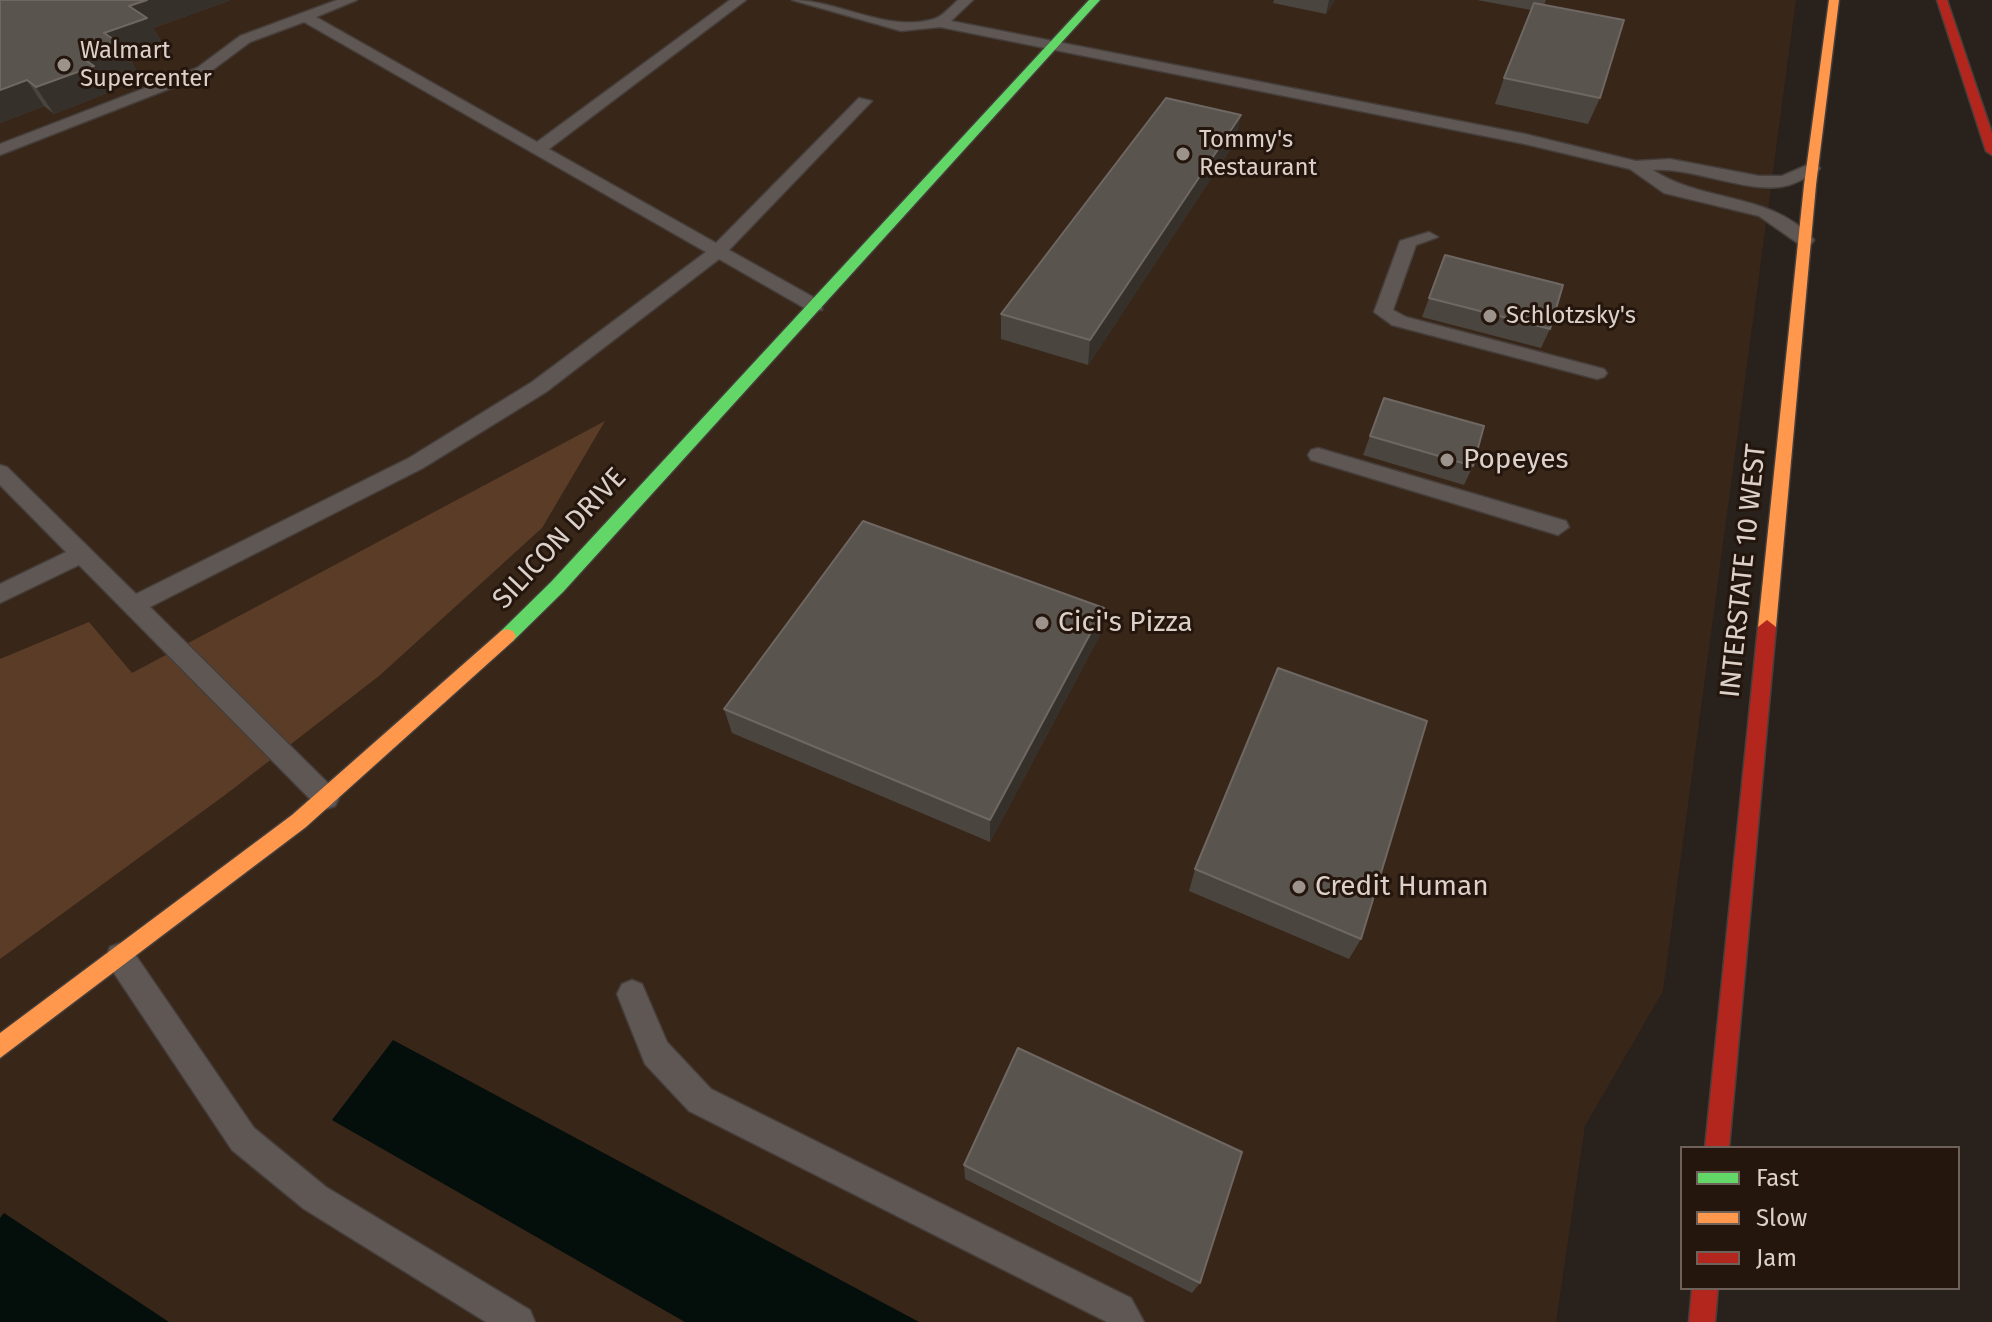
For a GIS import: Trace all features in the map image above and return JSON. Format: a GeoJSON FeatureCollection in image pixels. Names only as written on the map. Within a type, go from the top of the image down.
{"type":"FeatureCollection","features":[{"type":"Feature","properties":{"kind":"main road","name":"SILICON DRIVE"},"geometry":{"type":"LineString","coordinates":[[0,1047],[326,798],[471,671],[557,587],[1095,0]]}},
{"type":"Feature","properties":{"kind":"main road","name":"INTERSTATE 10 WEST"},"geometry":{"type":"LineString","coordinates":[[1717,1146],[1812,168],[1834,0]]}},
{"type":"Feature","properties":{"kind":"main road"},"geometry":{"type":"LineString","coordinates":[[1942,0],[1992,151]]}},
{"type":"Feature","properties":{"kind":"main road"},"geometry":{"type":"LineString","coordinates":[[1702,1322],[1705,1290]]}},
{"type":"Feature","properties":{"kind":"lane"},"geometry":{"type":"LineString","coordinates":[[0,150],[202,71],[245,39],[350,0]]}},
{"type":"Feature","properties":{"kind":"lane"},"geometry":{"type":"LineString","coordinates":[[538,149],[739,0]]}},
{"type":"Feature","properties":{"kind":"lane"},"geometry":{"type":"LineString","coordinates":[[799,0],[901,27],[940,23],[1525,139],[1636,166],[1670,164],[1759,181],[1785,181],[1812,168]]}},
{"type":"Feature","properties":{"kind":"lane"},"geometry":{"type":"LineString","coordinates":[[940,23],[966,0]]}},
{"type":"Feature","properties":{"kind":"lane"},"geometry":{"type":"LineString","coordinates":[[305,17],[815,306]]}},
{"type":"Feature","properties":{"kind":"lane"},"geometry":{"type":"LineString","coordinates":[[134,605],[428,455],[539,387],[718,251],[864,101]]}},
{"type":"Feature","properties":{"kind":"lane"},"geometry":{"type":"LineString","coordinates":[[1636,166],[1670,189],[1765,212],[1805,240]]}},
{"type":"Feature","properties":{"kind":"lane"},"geometry":{"type":"LineString","coordinates":[[1429,237],[1409,241],[1383,312],[1399,321],[1597,373]]}},
{"type":"Feature","properties":{"kind":"lane"},"geometry":{"type":"LineString","coordinates":[[1318,455],[1558,527]]}},
{"type":"Feature","properties":{"kind":"lane"},"geometry":{"type":"LineString","coordinates":[[0,472],[326,798]]}},
{"type":"Feature","properties":{"kind":"lane"},"geometry":{"type":"LineString","coordinates":[[0,594],[82,554]]}},
{"type":"Feature","properties":{"kind":"lane"},"geometry":{"type":"LineString","coordinates":[[120,957],[243,1139],[315,1198],[518,1322]]}},
{"type":"Feature","properties":{"kind":"lane"},"geometry":{"type":"LineString","coordinates":[[632,994],[656,1053],[700,1100],[1119,1310],[1127,1322]]}},
{"type":"Feature","properties":{"kind":"shaded area"},"geometry":{"type":"Polygon","coordinates":[[[0,0],[1796,0],[1663,991],[1585,1126],[1556,1322],[0,1322],[0,0]]]}},
{"type":"Feature","properties":{"kind":"shaded area"},"geometry":{"type":"Polygon","coordinates":[[[605,421],[542,528],[379,676],[225,795],[0,959],[0,659],[89,622],[132,673],[605,421]]]}},
{"type":"Feature","properties":{"kind":"shaded area"},"geometry":{"type":"Polygon","coordinates":[[[393,1040],[919,1322],[685,1322],[332,1120],[393,1040]]]}},
{"type":"Feature","properties":{"kind":"shaded area"},"geometry":{"type":"Polygon","coordinates":[[[4,1213],[169,1322],[0,1322],[0,1218],[4,1213]]]}},
{"type":"Feature","properties":{"kind":"building"},"geometry":{"type":"Polygon","coordinates":[[[0,0],[147,0],[129,6],[147,18],[104,33],[122,45],[84,59],[94,66],[36,87],[27,80],[0,90],[0,0]]]}},
{"type":"Feature","properties":{"kind":"building"},"geometry":{"type":"Polygon","coordinates":[[[1534,3],[1624,20],[1600,98],[1504,78],[1534,3]]]}},
{"type":"Feature","properties":{"kind":"building"},"geometry":{"type":"Polygon","coordinates":[[[1166,98],[1241,115],[1090,340],[1001,314],[1166,98]]]}},
{"type":"Feature","properties":{"kind":"building"},"geometry":{"type":"Polygon","coordinates":[[[1445,255],[1563,285],[1550,329],[1429,298],[1445,255]]]}},
{"type":"Feature","properties":{"kind":"building"},"geometry":{"type":"Polygon","coordinates":[[[1384,398],[1484,426],[1473,466],[1370,436],[1384,398]]]}},
{"type":"Feature","properties":{"kind":"building"},"geometry":{"type":"Polygon","coordinates":[[[863,521],[1104,608],[990,820],[724,709],[863,521]]]}},
{"type":"Feature","properties":{"kind":"building"},"geometry":{"type":"Polygon","coordinates":[[[1278,668],[1427,721],[1361,939],[1195,869],[1278,668]]]}},
{"type":"Feature","properties":{"kind":"building"},"geometry":{"type":"Polygon","coordinates":[[[1018,1048],[1242,1152],[1200,1283],[964,1165],[1018,1048]]]}},
{"type":"Feature","properties":{"kind":"traffic: fast"},"geometry":{"type":"LineString","coordinates":[[507,636],[557,587],[1095,0]]}},
{"type":"Feature","properties":{"kind":"traffic: slow"},"geometry":{"type":"LineString","coordinates":[[1767,627],[1810,185],[1834,0]]}},
{"type":"Feature","properties":{"kind":"traffic: slow"},"geometry":{"type":"LineString","coordinates":[[0,1047],[299,821],[507,636]]}},
{"type":"Feature","properties":{"kind":"traffic: jam"},"geometry":{"type":"LineString","coordinates":[[1942,0],[1992,151]]}},
{"type":"Feature","properties":{"kind":"traffic: jam"},"geometry":{"type":"LineString","coordinates":[[1717,1146],[1767,627]]}},
{"type":"Feature","properties":{"kind":"traffic: jam"},"geometry":{"type":"LineString","coordinates":[[1702,1322],[1705,1290]]}},
{"type":"Feature","properties":{"kind":"place","name":"Walmart Supercenter"},"geometry":{"type":"Point","coordinates":[64,65]}},
{"type":"Feature","properties":{"kind":"place","name":"Tommy's Restaurant"},"geometry":{"type":"Point","coordinates":[1183,154]}},
{"type":"Feature","properties":{"kind":"place","name":"Schlotzsky's"},"geometry":{"type":"Point","coordinates":[1490,316]}},
{"type":"Feature","properties":{"kind":"place","name":"Popeyes"},"geometry":{"type":"Point","coordinates":[1447,460]}},
{"type":"Feature","properties":{"kind":"place","name":"Cici's Pizza"},"geometry":{"type":"Point","coordinates":[1042,623]}},
{"type":"Feature","properties":{"kind":"place","name":"Credit Human"},"geometry":{"type":"Point","coordinates":[1299,887]}}]}
